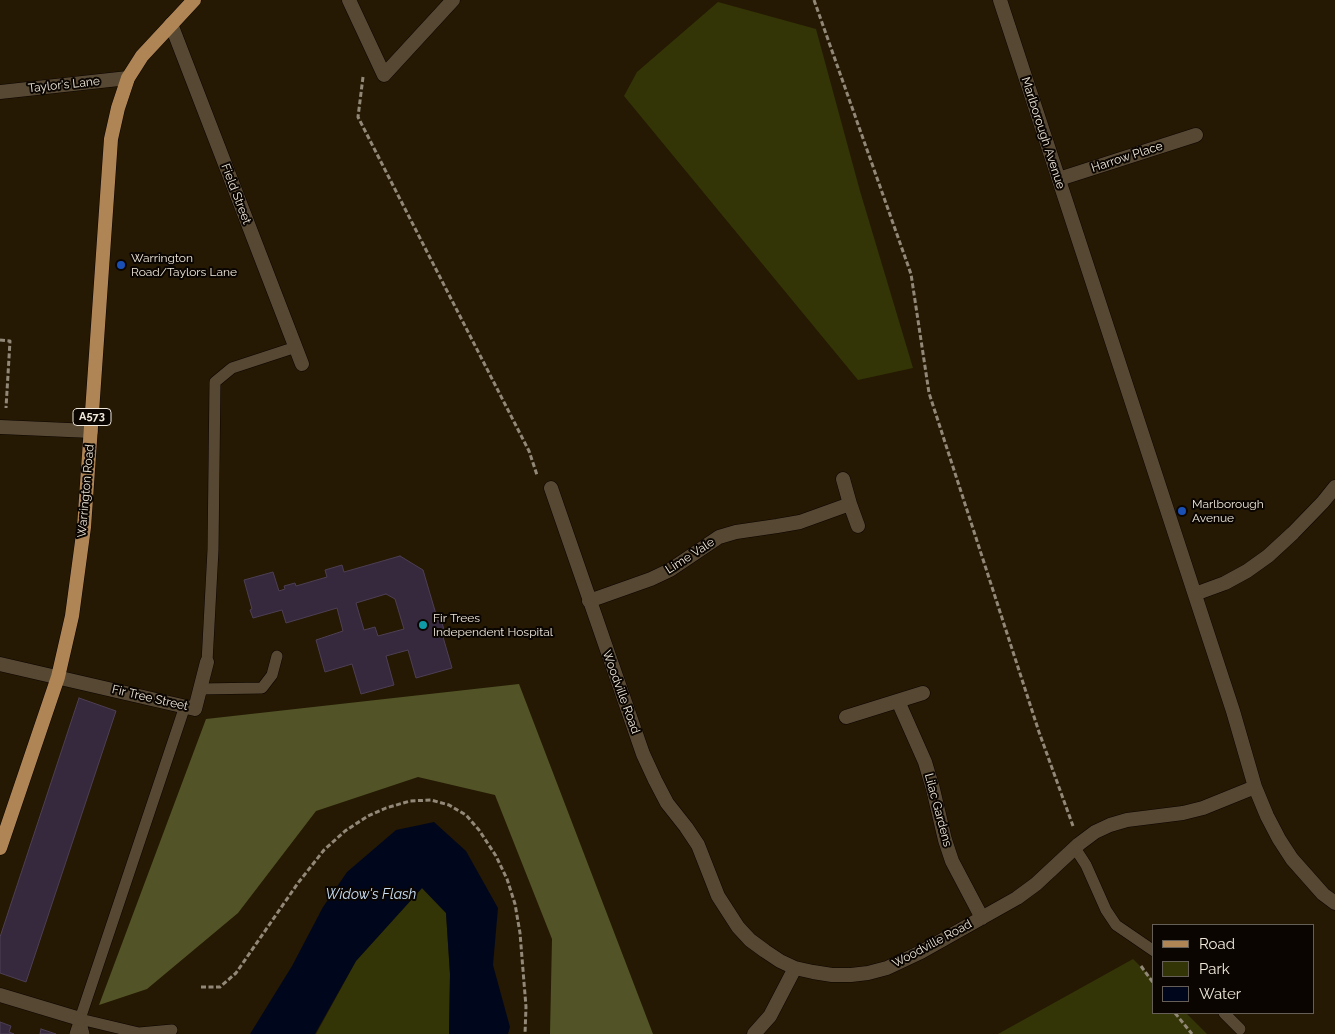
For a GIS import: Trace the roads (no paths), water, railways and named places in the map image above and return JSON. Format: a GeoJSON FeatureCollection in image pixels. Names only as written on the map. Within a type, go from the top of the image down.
{"type":"FeatureCollection","features":[{"type":"Feature","properties":{"kind":"main road","name":"Warrington Road"},"geometry":{"type":"LineString","coordinates":[[0,848],[58,677],[72,616],[84,527],[111,139],[118,108],[128,78],[142,56],[194,0]]}},
{"type":"Feature","properties":{"kind":"street"},"geometry":{"type":"LineString","coordinates":[[349,0],[384,75],[453,0]]}},
{"type":"Feature","properties":{"kind":"street","name":"Marlborough Avenue"},"geometry":{"type":"LineString","coordinates":[[1000,0],[1255,787],[1279,839],[1292,859],[1323,894],[1335,903]]}},
{"type":"Feature","properties":{"kind":"street","name":"Field Street"},"geometry":{"type":"LineString","coordinates":[[170,24],[302,364]]}},
{"type":"Feature","properties":{"kind":"street","name":"Taylor's Lane"},"geometry":{"type":"LineString","coordinates":[[0,92],[128,78]]}},
{"type":"Feature","properties":{"kind":"street","name":"Harrow Place"},"geometry":{"type":"LineString","coordinates":[[1058,179],[1196,135]]}},
{"type":"Feature","properties":{"kind":"street"},"geometry":{"type":"LineString","coordinates":[[2,428],[91,431]]}},
{"type":"Feature","properties":{"kind":"street"},"geometry":{"type":"LineString","coordinates":[[843,479],[858,526]]}},
{"type":"Feature","properties":{"kind":"street"},"geometry":{"type":"LineString","coordinates":[[1194,594],[1225,583],[1247,571],[1268,556],[1305,521],[1335,487]]}},
{"type":"Feature","properties":{"kind":"street","name":"Woodville Road"},"geometry":{"type":"LineString","coordinates":[[551,488],[643,754],[655,780],[667,803],[686,826],[698,845],[718,896],[738,927],[750,940],[780,961],[796,968],[832,975],[868,973],[887,968],[921,952],[1017,898],[1030,889],[1095,832],[1127,820],[1164,817],[1203,808],[1255,787]]}},
{"type":"Feature","properties":{"kind":"street","name":"Lime Vale"},"geometry":{"type":"LineString","coordinates":[[589,601],[651,579],[670,570],[719,537],[736,532],[800,522],[850,504]]}},
{"type":"Feature","properties":{"kind":"street","name":"Fir Tree Street"},"geometry":{"type":"LineString","coordinates":[[0,664],[195,708],[207,662]]}},
{"type":"Feature","properties":{"kind":"street"},"geometry":{"type":"LineString","coordinates":[[846,717],[923,693]]}},
{"type":"Feature","properties":{"kind":"street","name":"Lilac Gardens"},"geometry":{"type":"LineString","coordinates":[[898,701],[928,771],[952,861],[982,918]]}},
{"type":"Feature","properties":{"kind":"street"},"geometry":{"type":"LineString","coordinates":[[754,1034],[770,1016],[796,968]]}},
{"type":"Feature","properties":{"kind":"street"},"geometry":{"type":"LineString","coordinates":[[0,995],[80,1019]]}},
{"type":"Feature","properties":{"kind":"lane"},"geometry":{"type":"LineString","coordinates":[[207,662],[213,550],[215,382],[232,368],[296,348]]}},
{"type":"Feature","properties":{"kind":"lane"},"geometry":{"type":"LineString","coordinates":[[200,690],[262,688],[272,675],[277,656]]}},
{"type":"Feature","properties":{"kind":"lane"},"geometry":{"type":"LineString","coordinates":[[75,1034],[185,706]]}},
{"type":"Feature","properties":{"kind":"lane"},"geometry":{"type":"LineString","coordinates":[[1077,846],[1106,910],[1116,925],[1152,950]]}},
{"type":"Feature","properties":{"kind":"lane"},"geometry":{"type":"LineString","coordinates":[[1225,1014],[1240,1029]]}},
{"type":"Feature","properties":{"kind":"lane"},"geometry":{"type":"LineString","coordinates":[[80,1019],[140,1033],[172,1030]]}},
{"type":"Feature","properties":{"kind":"lane"},"geometry":{"type":"LineString","coordinates":[[80,1019],[84,1034]]}},
{"type":"Feature","properties":{"kind":"water","name":"Widow's Flash"},"geometry":{"type":"Polygon","coordinates":[[[434,822],[466,851],[498,908],[493,965],[510,1027],[508,1034],[449,1034],[450,974],[446,913],[422,888],[356,961],[315,1034],[250,1034],[292,966],[323,907],[347,872],[396,830],[434,822]]]}},
{"type":"Feature","properties":{"kind":"place","name":"Warrington Road/Taylors Lane"},"geometry":{"type":"Point","coordinates":[121,265]}},
{"type":"Feature","properties":{"kind":"place","name":"Marlborough Avenue"},"geometry":{"type":"Point","coordinates":[1182,511]}},
{"type":"Feature","properties":{"kind":"place","name":"Fir Trees Independent Hospital"},"geometry":{"type":"Point","coordinates":[423,625]}}]}
